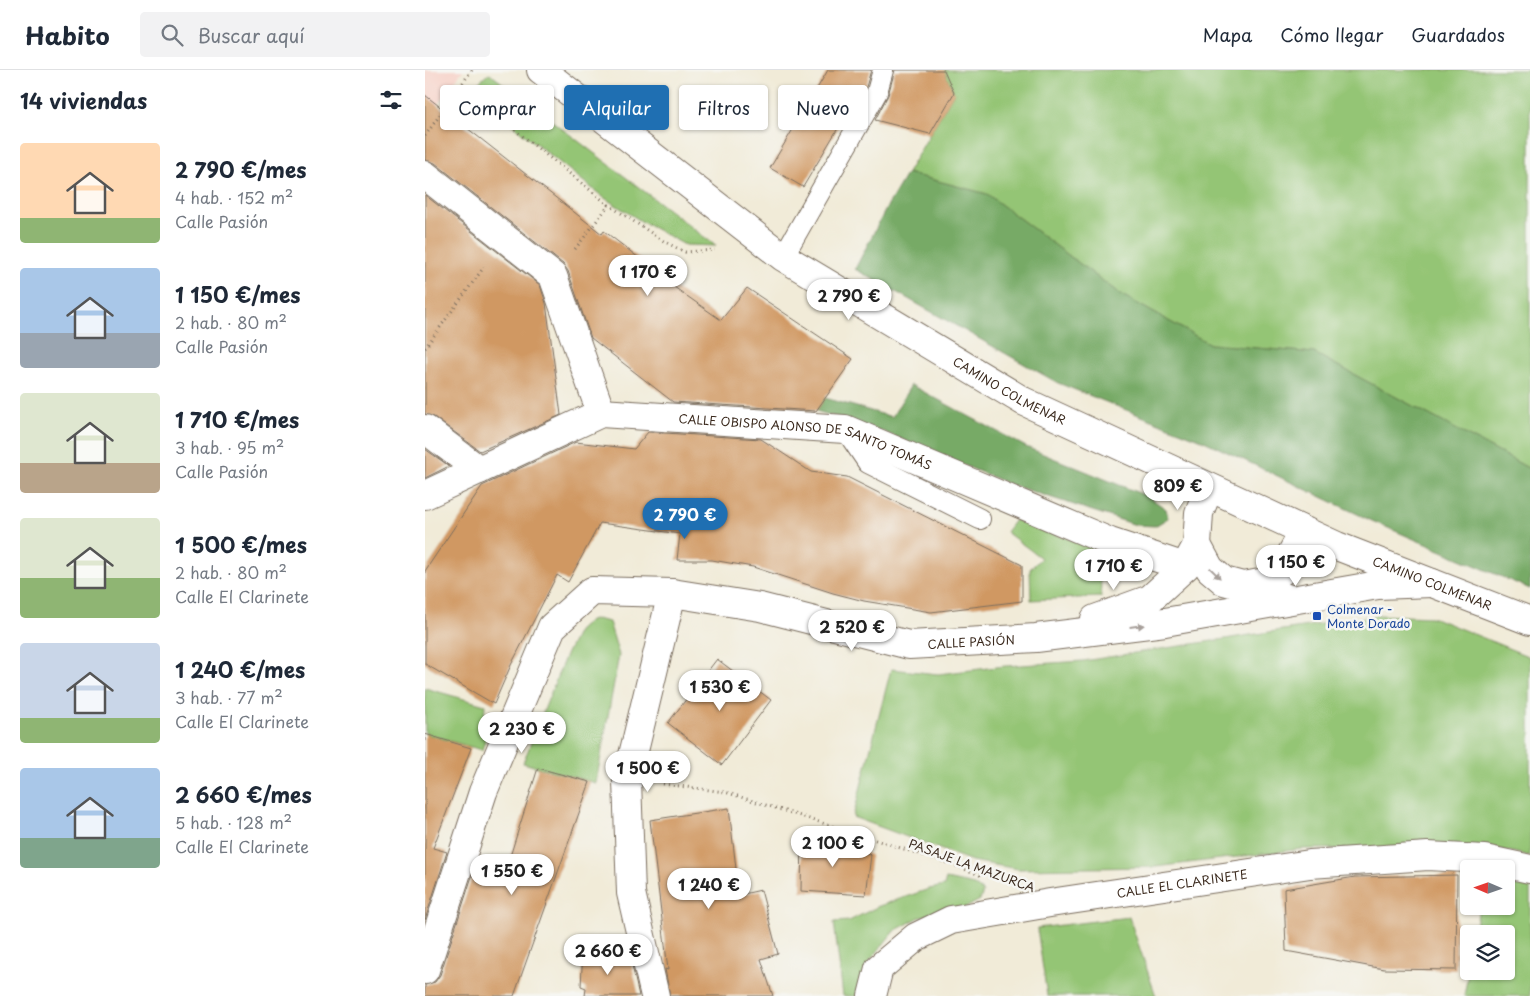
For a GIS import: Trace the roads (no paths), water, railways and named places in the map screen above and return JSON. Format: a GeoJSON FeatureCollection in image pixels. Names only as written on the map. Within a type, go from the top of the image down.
{"type":"FeatureCollection","features":[{"type":"Feature","properties":{"kind":"street","name":"CAMINO COLMENAR"},"geometry":{"type":"LineString","coordinates":[[541,70],[783,257],[1023,401],[1337,546],[1530,621]]}},
{"type":"Feature","properties":{"kind":"street"},"geometry":{"type":"LineString","coordinates":[[425,175],[553,276],[601,412]]}},
{"type":"Feature","properties":{"kind":"street","name":"CALLE OBISPO ALONSO DE SANTO TOMÁS"},"geometry":{"type":"LineString","coordinates":[[425,495],[601,412],[845,429],[1109,542],[1191,556]]}},
{"type":"Feature","properties":{"kind":"street"},"geometry":{"type":"LineString","coordinates":[[425,429],[479,470]]}},
{"type":"Feature","properties":{"kind":"street"},"geometry":{"type":"LineString","coordinates":[[1191,556],[1199,513],[1209,488]]}},
{"type":"Feature","properties":{"kind":"street"},"geometry":{"type":"LineString","coordinates":[[1245,586],[1265,582],[1282,571],[1304,531]]}},
{"type":"Feature","properties":{"kind":"street","name":"CALLE PASIÓN"},"geometry":{"type":"LineString","coordinates":[[1036,638],[1151,599],[1191,556],[1224,581],[1293,600]]}},
{"type":"Feature","properties":{"kind":"street","name":"CALLE PASIÓN"},"geometry":{"type":"LineString","coordinates":[[425,970],[483,792],[551,627],[592,591],[672,593],[760,607],[909,645],[1036,638],[1165,622],[1377,585],[1432,583]]}},
{"type":"Feature","properties":{"kind":"street"},"geometry":{"type":"LineString","coordinates":[[655,996],[631,893],[627,780],[672,593]]}},
{"type":"Feature","properties":{"kind":"street","name":"CALLE EL CLARINETE"},"geometry":{"type":"LineString","coordinates":[[872,996],[879,968],[916,936],[951,920],[1310,864],[1428,856],[1484,859],[1530,870]]}},
{"type":"Feature","properties":{"kind":"lane"},"geometry":{"type":"LineString","coordinates":[[783,257],[877,92],[883,70]]}},
{"type":"Feature","properties":{"kind":"lane"},"geometry":{"type":"LineString","coordinates":[[845,429],[868,463],[980,519]]}},
{"type":"Feature","properties":{"kind":"place","name":"Colmenar - Monte Dorado"},"geometry":{"type":"Point","coordinates":[1317,616]}}]}
